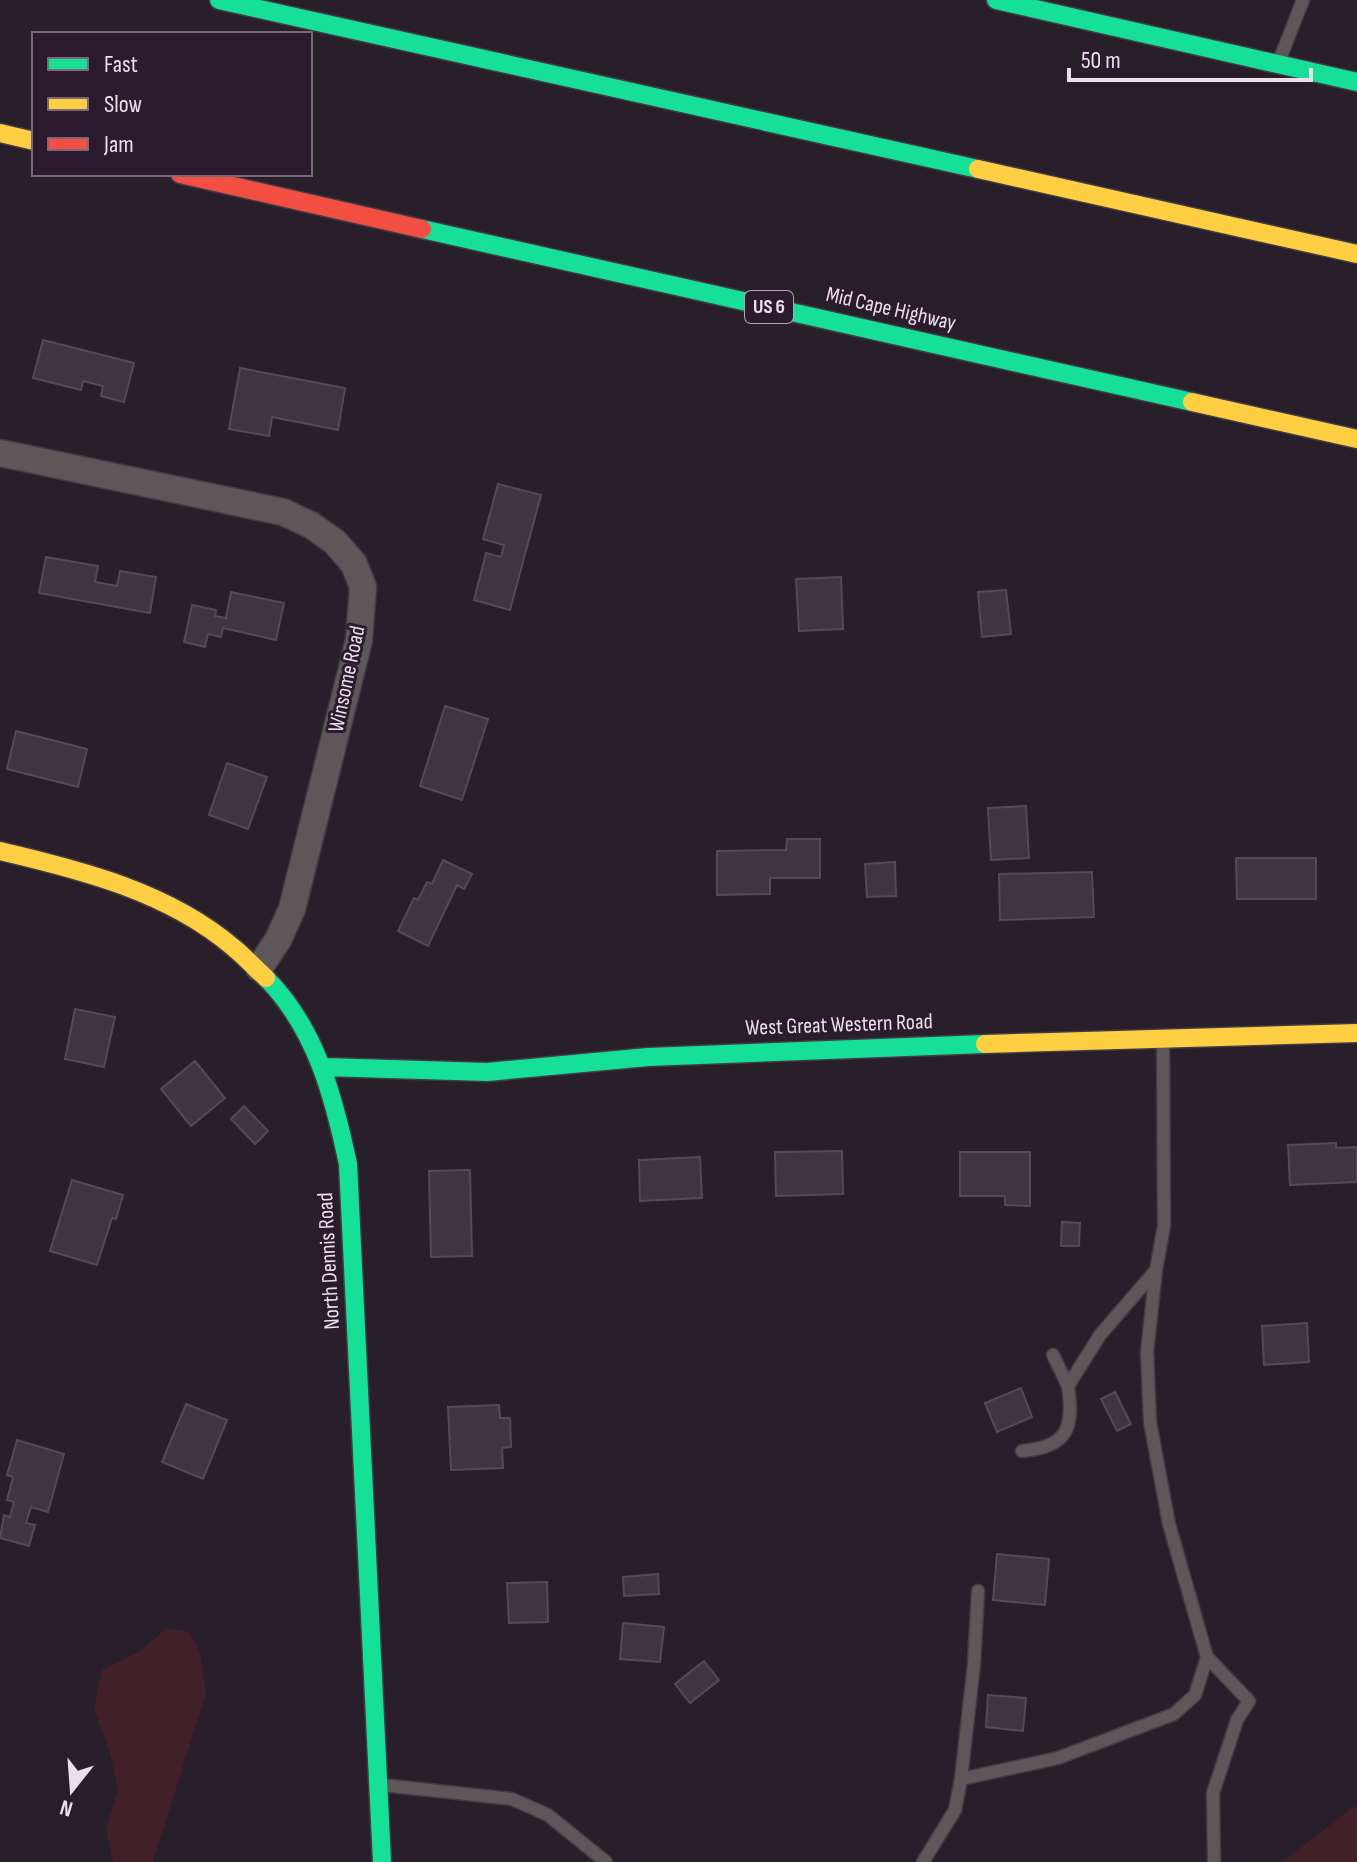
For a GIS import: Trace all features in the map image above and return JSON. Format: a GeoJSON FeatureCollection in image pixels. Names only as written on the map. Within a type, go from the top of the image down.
{"type":"FeatureCollection","features":[{"type":"Feature","properties":{"kind":"main road"},"geometry":{"type":"LineString","coordinates":[[219,0],[1357,254]]}},
{"type":"Feature","properties":{"kind":"main road"},"geometry":{"type":"LineString","coordinates":[[996,0],[1357,82]]}},
{"type":"Feature","properties":{"kind":"main road"},"geometry":{"type":"LineString","coordinates":[[0,133],[32,141]]}},
{"type":"Feature","properties":{"kind":"main road","name":"Mid Cape Highway"},"geometry":{"type":"LineString","coordinates":[[189,176],[1357,439]]}},
{"type":"Feature","properties":{"kind":"main road","name":"North Dennis Road"},"geometry":{"type":"LineString","coordinates":[[0,851],[95,876],[165,904],[220,935],[259,968],[298,1016],[325,1067],[344,1130],[348,1164],[382,1862]]}},
{"type":"Feature","properties":{"kind":"main road","name":"West Great Western Road"},"geometry":{"type":"LineString","coordinates":[[325,1067],[487,1072],[648,1057],[1074,1040],[1357,1033]]}},
{"type":"Feature","properties":{"kind":"street","name":"Winsome Road"},"geometry":{"type":"LineString","coordinates":[[0,453],[283,512],[311,525],[335,542],[354,564],[363,587],[359,640],[292,909],[278,940],[259,968]]}},
{"type":"Feature","properties":{"kind":"lane"},"geometry":{"type":"LineString","coordinates":[[1278,64],[1303,0]]}},
{"type":"Feature","properties":{"kind":"lane"},"geometry":{"type":"LineString","coordinates":[[1163,1040],[1164,1226],[1147,1352],[1150,1422],[1169,1524],[1207,1657],[1249,1701],[1237,1720],[1213,1793],[1214,1862]]}},
{"type":"Feature","properties":{"kind":"lane"},"geometry":{"type":"LineString","coordinates":[[1068,1386],[1100,1335],[1156,1270]]}},
{"type":"Feature","properties":{"kind":"lane"},"geometry":{"type":"LineString","coordinates":[[1022,1451],[1043,1449],[1061,1440],[1068,1428],[1071,1408],[1068,1386],[1053,1355]]}},
{"type":"Feature","properties":{"kind":"lane"},"geometry":{"type":"LineString","coordinates":[[923,1862],[955,1810],[961,1779],[978,1591]]}},
{"type":"Feature","properties":{"kind":"lane"},"geometry":{"type":"LineString","coordinates":[[961,1779],[1058,1758],[1174,1714],[1195,1695],[1207,1657]]}},
{"type":"Feature","properties":{"kind":"lane"},"geometry":{"type":"LineString","coordinates":[[378,1785],[512,1799],[548,1815],[606,1862]]}},
{"type":"Feature","properties":{"kind":"shaded area"},"geometry":{"type":"Polygon","coordinates":[[[167,1628],[190,1632],[200,1653],[206,1693],[153,1862],[113,1862],[106,1829],[118,1790],[111,1756],[94,1709],[102,1670],[139,1652],[167,1628]]]}},
{"type":"Feature","properties":{"kind":"shaded area"},"geometry":{"type":"Polygon","coordinates":[[[1357,1804],[1357,1862],[1282,1862],[1357,1804]]]}},
{"type":"Feature","properties":{"kind":"building"},"geometry":{"type":"Polygon","coordinates":[[[43,340],[134,363],[124,402],[101,396],[103,386],[83,381],[81,390],[33,378],[43,340]]]}},
{"type":"Feature","properties":{"kind":"building"},"geometry":{"type":"Polygon","coordinates":[[[240,368],[345,388],[338,430],[272,417],[269,436],[229,429],[240,368]]]}},
{"type":"Feature","properties":{"kind":"building"},"geometry":{"type":"Polygon","coordinates":[[[498,484],[541,495],[510,610],[474,600],[486,553],[501,557],[504,545],[483,539],[498,484]]]}},
{"type":"Feature","properties":{"kind":"building"},"geometry":{"type":"Polygon","coordinates":[[[46,557],[98,566],[95,582],[117,586],[120,571],[156,577],[150,613],[39,593],[46,557]]]}},
{"type":"Feature","properties":{"kind":"building"},"geometry":{"type":"Polygon","coordinates":[[[841,577],[843,629],[799,631],[796,579],[841,577]]]}},
{"type":"Feature","properties":{"kind":"building"},"geometry":{"type":"Polygon","coordinates":[[[1006,590],[1011,634],[982,637],[978,592],[1006,590]]]}},
{"type":"Feature","properties":{"kind":"building"},"geometry":{"type":"Polygon","coordinates":[[[231,592],[284,603],[276,640],[223,628],[221,637],[208,634],[205,647],[184,642],[192,605],[216,610],[215,616],[226,618],[231,592]]]}},
{"type":"Feature","properties":{"kind":"building"},"geometry":{"type":"Polygon","coordinates":[[[445,706],[488,719],[462,800],[420,786],[445,706]]]}},
{"type":"Feature","properties":{"kind":"building"},"geometry":{"type":"Polygon","coordinates":[[[16,731],[87,749],[78,787],[7,769],[16,731]]]}},
{"type":"Feature","properties":{"kind":"building"},"geometry":{"type":"Polygon","coordinates":[[[227,763],[267,777],[248,829],[209,815],[227,763]]]}},
{"type":"Feature","properties":{"kind":"building"},"geometry":{"type":"Polygon","coordinates":[[[1026,806],[1029,858],[991,860],[988,808],[1026,806]]]}},
{"type":"Feature","properties":{"kind":"building"},"geometry":{"type":"Polygon","coordinates":[[[787,839],[820,839],[820,878],[770,878],[770,894],[717,895],[717,851],[786,850],[787,839]]]}},
{"type":"Feature","properties":{"kind":"building"},"geometry":{"type":"Polygon","coordinates":[[[1236,858],[1316,858],[1316,899],[1237,899],[1236,858]]]}},
{"type":"Feature","properties":{"kind":"building"},"geometry":{"type":"Polygon","coordinates":[[[443,860],[472,874],[464,889],[457,885],[428,946],[398,931],[414,898],[418,900],[427,882],[432,884],[443,860]]]}},
{"type":"Feature","properties":{"kind":"building"},"geometry":{"type":"Polygon","coordinates":[[[895,862],[896,896],[867,897],[865,864],[895,862]]]}},
{"type":"Feature","properties":{"kind":"building"},"geometry":{"type":"Polygon","coordinates":[[[1092,872],[1094,917],[1000,920],[999,874],[1092,872]]]}},
{"type":"Feature","properties":{"kind":"building"},"geometry":{"type":"Polygon","coordinates":[[[75,1009],[115,1017],[104,1067],[65,1059],[75,1009]]]}},
{"type":"Feature","properties":{"kind":"building"},"geometry":{"type":"Polygon","coordinates":[[[195,1061],[225,1098],[191,1126],[161,1089],[195,1061]]]}},
{"type":"Feature","properties":{"kind":"building"},"geometry":{"type":"Polygon","coordinates":[[[244,1106],[268,1131],[255,1144],[231,1119],[244,1106]]]}},
{"type":"Feature","properties":{"kind":"building"},"geometry":{"type":"Polygon","coordinates":[[[1336,1143],[1336,1148],[1357,1147],[1357,1182],[1290,1185],[1288,1145],[1336,1143]]]}},
{"type":"Feature","properties":{"kind":"building"},"geometry":{"type":"Polygon","coordinates":[[[842,1151],[843,1194],[776,1196],[775,1152],[842,1151]]]}},
{"type":"Feature","properties":{"kind":"building"},"geometry":{"type":"Polygon","coordinates":[[[960,1152],[1030,1152],[1030,1206],[1005,1205],[1005,1196],[960,1196],[960,1152]]]}},
{"type":"Feature","properties":{"kind":"building"},"geometry":{"type":"Polygon","coordinates":[[[700,1157],[702,1198],[640,1201],[639,1160],[700,1157]]]}},
{"type":"Feature","properties":{"kind":"building"},"geometry":{"type":"Polygon","coordinates":[[[470,1170],[472,1256],[431,1257],[429,1171],[470,1170]]]}},
{"type":"Feature","properties":{"kind":"building"},"geometry":{"type":"Polygon","coordinates":[[[72,1180],[123,1195],[97,1265],[50,1251],[72,1180]]]}},
{"type":"Feature","properties":{"kind":"building"},"geometry":{"type":"Polygon","coordinates":[[[1062,1222],[1080,1223],[1079,1246],[1061,1246],[1062,1222]]]}},
{"type":"Feature","properties":{"kind":"building"},"geometry":{"type":"Polygon","coordinates":[[[1307,1323],[1309,1362],[1264,1365],[1262,1326],[1307,1323]]]}},
{"type":"Feature","properties":{"kind":"building"},"geometry":{"type":"Polygon","coordinates":[[[1021,1388],[1032,1417],[997,1432],[985,1403],[1021,1388]]]}},
{"type":"Feature","properties":{"kind":"building"},"geometry":{"type":"Polygon","coordinates":[[[1115,1392],[1131,1424],[1117,1431],[1101,1399],[1115,1392]]]}},
{"type":"Feature","properties":{"kind":"building"},"geometry":{"type":"Polygon","coordinates":[[[186,1404],[227,1420],[203,1479],[162,1462],[186,1404]]]}},
{"type":"Feature","properties":{"kind":"building"},"geometry":{"type":"Polygon","coordinates":[[[499,1405],[500,1418],[510,1418],[511,1447],[502,1448],[503,1468],[451,1470],[448,1407],[499,1405]]]}},
{"type":"Feature","properties":{"kind":"building"},"geometry":{"type":"Polygon","coordinates":[[[17,1440],[64,1454],[48,1512],[31,1507],[26,1523],[35,1525],[29,1546],[0,1538],[4,1515],[10,1517],[14,1502],[7,1500],[13,1477],[7,1475],[17,1440]]]}},
{"type":"Feature","properties":{"kind":"building"},"geometry":{"type":"Polygon","coordinates":[[[997,1554],[1049,1559],[1045,1605],[993,1600],[997,1554]]]}},
{"type":"Feature","properties":{"kind":"building"},"geometry":{"type":"Polygon","coordinates":[[[658,1574],[659,1594],[624,1596],[623,1577],[658,1574]]]}},
{"type":"Feature","properties":{"kind":"building"},"geometry":{"type":"Polygon","coordinates":[[[547,1582],[548,1622],[509,1623],[507,1583],[547,1582]]]}},
{"type":"Feature","properties":{"kind":"building"},"geometry":{"type":"Polygon","coordinates":[[[623,1623],[664,1627],[660,1662],[620,1659],[623,1623]]]}},
{"type":"Feature","properties":{"kind":"building"},"geometry":{"type":"Polygon","coordinates":[[[704,1661],[719,1680],[690,1703],[675,1684],[704,1661]]]}},
{"type":"Feature","properties":{"kind":"building"},"geometry":{"type":"Polygon","coordinates":[[[988,1695],[1026,1698],[1023,1731],[986,1727],[988,1695]]]}},
{"type":"Feature","properties":{"kind":"traffic: fast"},"geometry":{"type":"LineString","coordinates":[[219,0],[978,169]]}},
{"type":"Feature","properties":{"kind":"traffic: fast"},"geometry":{"type":"LineString","coordinates":[[996,0],[1357,82]]}},
{"type":"Feature","properties":{"kind":"traffic: fast"},"geometry":{"type":"LineString","coordinates":[[422,229],[1192,402]]}},
{"type":"Feature","properties":{"kind":"traffic: fast"},"geometry":{"type":"LineString","coordinates":[[266,978],[298,1019],[310,1041],[329,1089],[348,1164],[382,1862]]}},
{"type":"Feature","properties":{"kind":"traffic: fast"},"geometry":{"type":"LineString","coordinates":[[325,1067],[487,1072],[648,1057],[985,1044]]}},
{"type":"Feature","properties":{"kind":"traffic: slow"},"geometry":{"type":"LineString","coordinates":[[0,133],[32,141]]}},
{"type":"Feature","properties":{"kind":"traffic: slow"},"geometry":{"type":"LineString","coordinates":[[978,169],[1357,254]]}},
{"type":"Feature","properties":{"kind":"traffic: slow"},"geometry":{"type":"LineString","coordinates":[[1192,402],[1357,439]]}},
{"type":"Feature","properties":{"kind":"traffic: slow"},"geometry":{"type":"LineString","coordinates":[[0,851],[92,875],[153,898],[209,929],[266,978]]}},
{"type":"Feature","properties":{"kind":"traffic: slow"},"geometry":{"type":"LineString","coordinates":[[985,1044],[1357,1033]]}},
{"type":"Feature","properties":{"kind":"traffic: jam"},"geometry":{"type":"LineString","coordinates":[[189,176],[422,229]]}}]}
